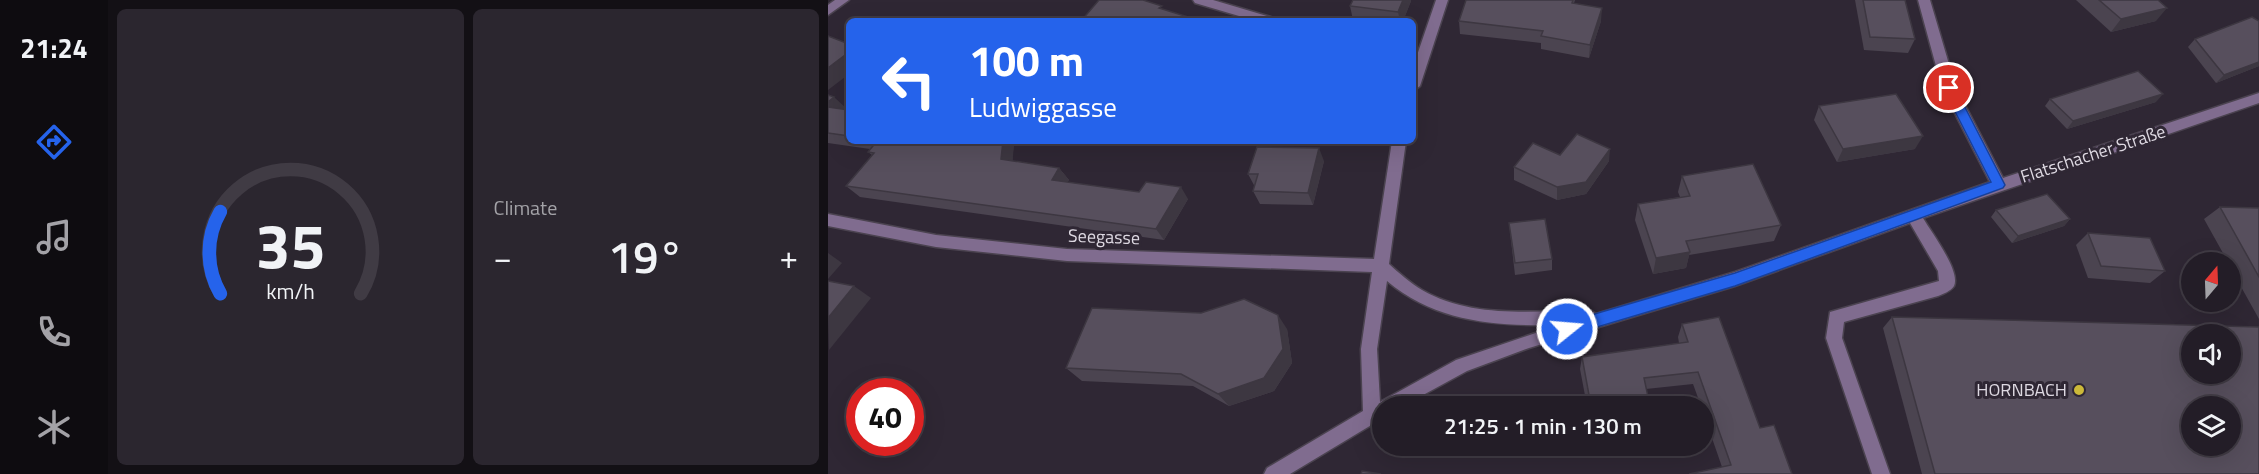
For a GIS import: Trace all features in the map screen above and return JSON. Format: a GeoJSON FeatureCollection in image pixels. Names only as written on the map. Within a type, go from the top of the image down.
{"type":"FeatureCollection","features":[{"type":"Feature","properties":{"kind":"street"},"geometry":{"type":"LineString","coordinates":[[828,11],[843,0]]}},
{"type":"Feature","properties":{"kind":"street"},"geometry":{"type":"LineString","coordinates":[[1199,0],[1227,4],[1262,18]]}},
{"type":"Feature","properties":{"kind":"street"},"geometry":{"type":"LineString","coordinates":[[1416,64],[1442,0]]}},
{"type":"Feature","properties":{"kind":"street"},"geometry":{"type":"LineString","coordinates":[[1924,0],[1949,88],[1999,185]]}},
{"type":"Feature","properties":{"kind":"street","name":"Flatschacher Straße"},"geometry":{"type":"LineString","coordinates":[[1406,396],[1462,365],[1529,341],[1735,279],[1999,185],[2259,98]]}},
{"type":"Feature","properties":{"kind":"street"},"geometry":{"type":"LineString","coordinates":[[1378,396],[1369,349],[1399,144]]}},
{"type":"Feature","properties":{"kind":"street"},"geometry":{"type":"LineString","coordinates":[[1881,474],[1834,338],[1836,317],[1938,289],[1947,284],[1946,270],[1914,217]]}},
{"type":"Feature","properties":{"kind":"street","name":"Seegasse"},"geometry":{"type":"LineString","coordinates":[[828,220],[936,241],[1067,255],[1380,266]]}},
{"type":"Feature","properties":{"kind":"street"},"geometry":{"type":"LineString","coordinates":[[1380,266],[1417,295],[1444,308],[1474,315],[1485,317],[1605,317]]}},
{"type":"Feature","properties":{"kind":"street","name":"Flatschacher Straße"},"geometry":{"type":"LineString","coordinates":[[1273,474],[1372,415]]}},
{"type":"Feature","properties":{"kind":"building"},"geometry":{"type":"Polygon","coordinates":[[[1099,0],[1143,0],[1162,6],[1159,8],[1191,18],[1084,18],[1099,0]]]}},
{"type":"Feature","properties":{"kind":"building"},"geometry":{"type":"Polygon","coordinates":[[[1353,0],[1403,0],[1398,12],[1350,6],[1353,0]]]}},
{"type":"Feature","properties":{"kind":"building"},"geometry":{"type":"Polygon","coordinates":[[[1466,0],[1573,0],[1572,3],[1602,8],[1590,45],[1541,36],[1543,31],[1459,21],[1466,0]]]}},
{"type":"Feature","properties":{"kind":"building"},"geometry":{"type":"Polygon","coordinates":[[[1863,0],[1905,0],[1915,39],[1870,37],[1863,0]]]}},
{"type":"Feature","properties":{"kind":"building"},"geometry":{"type":"Polygon","coordinates":[[[2099,0],[2158,0],[2167,8],[2121,19],[2099,0]]]}},
{"type":"Feature","properties":{"kind":"building"},"geometry":{"type":"Polygon","coordinates":[[[2252,17],[2259,21],[2259,62],[2224,75],[2195,39],[2252,17]]]}},
{"type":"Feature","properties":{"kind":"building"},"geometry":{"type":"Polygon","coordinates":[[[828,36],[846,43],[846,54],[828,68],[828,36]]]}},
{"type":"Feature","properties":{"kind":"building"},"geometry":{"type":"Polygon","coordinates":[[[2138,71],[2163,94],[2073,121],[2050,99],[2138,71]]]}},
{"type":"Feature","properties":{"kind":"building"},"geometry":{"type":"Polygon","coordinates":[[[1896,94],[1923,136],[1843,149],[1819,106],[1896,94]]]}},
{"type":"Feature","properties":{"kind":"building"},"geometry":{"type":"Polygon","coordinates":[[[828,107],[846,110],[846,136],[828,133],[828,107]]]}},
{"type":"Feature","properties":{"kind":"building"},"geometry":{"type":"Polygon","coordinates":[[[1577,134],[1610,149],[1586,182],[1557,187],[1514,167],[1533,143],[1560,155],[1577,134]]]}},
{"type":"Feature","properties":{"kind":"building"},"geometry":{"type":"Polygon","coordinates":[[[875,144],[1003,144],[1001,159],[1059,168],[1052,180],[1139,192],[1146,182],[1181,187],[1156,229],[846,186],[874,153],[868,152],[875,144]]]}},
{"type":"Feature","properties":{"kind":"building"},"geometry":{"type":"Polygon","coordinates":[[[1257,147],[1319,148],[1308,193],[1253,191],[1258,174],[1248,174],[1257,147]]]}},
{"type":"Feature","properties":{"kind":"building"},"geometry":{"type":"Polygon","coordinates":[[[1753,164],[1781,225],[1686,241],[1690,252],[1656,258],[1638,204],[1690,196],[1682,176],[1753,164]]]}},
{"type":"Feature","properties":{"kind":"building"},"geometry":{"type":"Polygon","coordinates":[[[2047,194],[2070,219],[2018,236],[1996,210],[2047,194]]]}},
{"type":"Feature","properties":{"kind":"building"},"geometry":{"type":"Polygon","coordinates":[[[2220,207],[2259,208],[2259,277],[2220,207]]]}},
{"type":"Feature","properties":{"kind":"building"},"geometry":{"type":"Polygon","coordinates":[[[1545,219],[1552,259],[1515,263],[1509,223],[1545,219]]]}},
{"type":"Feature","properties":{"kind":"building"},"geometry":{"type":"Polygon","coordinates":[[[2088,233],[2150,238],[2165,271],[2101,266],[2088,233]]]}},
{"type":"Feature","properties":{"kind":"building"},"geometry":{"type":"Polygon","coordinates":[[[828,281],[854,286],[828,318],[828,281]]]}},
{"type":"Feature","properties":{"kind":"building"},"geometry":{"type":"Polygon","coordinates":[[[1244,299],[1278,315],[1283,349],[1264,378],[1218,394],[1181,374],[1066,368],[1092,308],[1201,313],[1244,299]]]}},
{"type":"Feature","properties":{"kind":"building"},"geometry":{"type":"Polygon","coordinates":[[[1719,317],[1760,428],[1774,425],[1792,474],[1689,474],[1731,465],[1714,417],[1714,396],[1707,396],[1698,372],[1644,378],[1648,396],[1589,396],[1582,357],[1688,342],[1682,324],[1719,317]]]}},
{"type":"Feature","properties":{"kind":"building","name":"HORNBACH"},"geometry":{"type":"Polygon","coordinates":[[[1892,317],[2181,325],[2181,384],[2241,384],[2241,327],[2259,327],[2259,474],[1935,474],[1892,317]]]}},
{"type":"Feature","properties":{"kind":"building"},"geometry":{"type":"Polygon","coordinates":[[[1362,471],[1381,474],[1361,474],[1362,471]]]}},
{"type":"Feature","properties":{"kind":"place","name":"HORNBACH"},"geometry":{"type":"Point","coordinates":[2079,390]}},
{"type":"Feature","properties":{"kind":"route"},"geometry":{"type":"LineString","coordinates":[[1567,329],[1735,279],[1999,185],[1949,88]]}}]}
